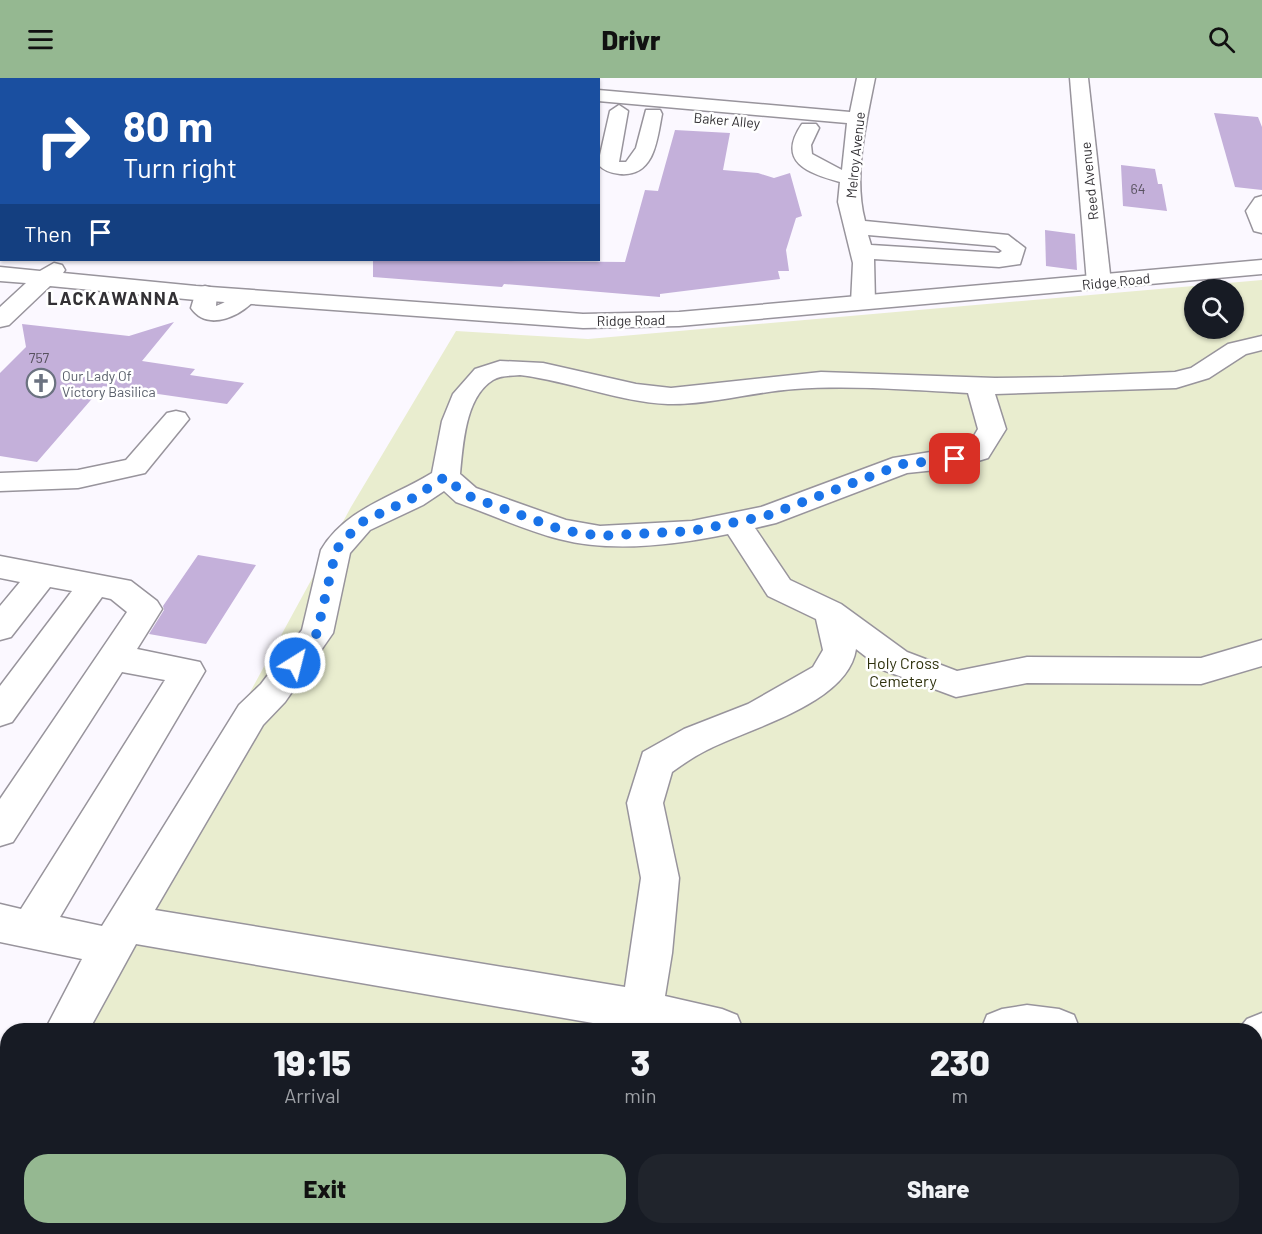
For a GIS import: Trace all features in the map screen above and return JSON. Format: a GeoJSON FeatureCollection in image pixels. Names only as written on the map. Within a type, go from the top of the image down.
{"type":"FeatureCollection","features":[{"type":"Feature","properties":{"kind":"street"},"geometry":{"type":"LineString","coordinates":[[603,78],[858,117]]}},
{"type":"Feature","properties":{"kind":"street","name":"Melroy Avenue"},"geometry":{"type":"LineString","coordinates":[[864,303],[861,251],[849,202],[858,117],[866,78]]}},
{"type":"Feature","properties":{"kind":"street","name":"Reed Avenue"},"geometry":{"type":"LineString","coordinates":[[1079,78],[1099,283]]}},
{"type":"Feature","properties":{"kind":"street"},"geometry":{"type":"LineString","coordinates":[[600,95],[858,117]]}},
{"type":"Feature","properties":{"kind":"street","name":"Baker Alley"},"geometry":{"type":"LineString","coordinates":[[600,109],[809,128],[858,117]]}},
{"type":"Feature","properties":{"kind":"street"},"geometry":{"type":"LineString","coordinates":[[620,111],[607,162],[618,168],[630,168],[642,159],[653,114]]}},
{"type":"Feature","properties":{"kind":"street"},"geometry":{"type":"LineString","coordinates":[[809,128],[802,141],[803,157],[817,167],[851,179]]}},
{"type":"Feature","properties":{"kind":"street"},"geometry":{"type":"LineString","coordinates":[[1262,202],[1257,212],[1262,226]]}},
{"type":"Feature","properties":{"kind":"street"},"geometry":{"type":"LineString","coordinates":[[856,227],[1000,240],[1014,248],[1012,259],[999,260],[861,251]]}},
{"type":"Feature","properties":{"kind":"street"},"geometry":{"type":"LineString","coordinates":[[0,320],[63,261]]}},
{"type":"Feature","properties":{"kind":"street","name":"Ridge Road"},"geometry":{"type":"LineString","coordinates":[[45,278],[205,293],[203,308],[214,312],[234,308],[246,296],[583,321],[679,319],[1262,267]]}},
{"type":"Feature","properties":{"kind":"street"},"geometry":{"type":"LineString","coordinates":[[0,274],[45,278]]}},
{"type":"Feature","properties":{"kind":"street"},"geometry":{"type":"LineString","coordinates":[[70,1023],[113,940],[251,715],[273,693],[317,633],[336,550],[360,523],[413,498],[445,477],[460,401],[484,374],[511,368],[574,376],[652,395],[717,394],[794,381],[980,385],[1176,380],[1200,373],[1237,350],[1262,343]]}},
{"type":"Feature","properties":{"kind":"street"},"geometry":{"type":"LineString","coordinates":[[445,477],[466,495],[562,530],[600,536],[692,531],[766,516],[903,464],[955,459],[978,452],[992,429],[980,385]]}},
{"type":"Feature","properties":{"kind":"street"},"geometry":{"type":"LineString","coordinates":[[0,482],[78,479],[135,467],[176,419]]}},
{"type":"Feature","properties":{"kind":"street"},"geometry":{"type":"LineString","coordinates":[[736,523],[779,588],[830,612],[895,661],[956,684],[1027,670],[1200,671],[1262,653]]}},
{"type":"Feature","properties":{"kind":"street"},"geometry":{"type":"LineString","coordinates":[[0,567],[120,589],[146,609],[0,830]]}},
{"type":"Feature","properties":{"kind":"street"},"geometry":{"type":"LineString","coordinates":[[0,628],[43,575]]}},
{"type":"Feature","properties":{"kind":"street"},"geometry":{"type":"LineString","coordinates":[[0,712],[95,584]]}},
{"type":"Feature","properties":{"kind":"street"},"geometry":{"type":"LineString","coordinates":[[638,1020],[652,952],[660,879],[645,803],[656,763],[696,739],[760,714],[825,676],[840,651],[830,612]]}},
{"type":"Feature","properties":{"kind":"street"},"geometry":{"type":"LineString","coordinates":[[114,658],[188,671],[15,926],[664,1023]]}},
{"type":"Feature","properties":{"kind":"green space","name":"Holy Cross Cemetery"},"geometry":{"type":"Polygon","coordinates":[[[1262,280],[1262,1023],[70,1023],[351,507],[456,331],[588,339],[1184,287],[1184,339],[1244,339],[1244,282],[1262,280]]]}},
{"type":"Feature","properties":{"kind":"building"},"geometry":{"type":"Polygon","coordinates":[[[1214,113],[1258,117],[1262,127],[1262,190],[1235,187],[1214,113]]]}},
{"type":"Feature","properties":{"kind":"building"},"geometry":{"type":"Polygon","coordinates":[[[675,130],[730,133],[723,170],[758,173],[774,178],[790,173],[802,216],[796,218],[786,250],[789,271],[778,271],[780,279],[660,294],[660,297],[504,284],[502,287],[373,277],[373,261],[625,262],[645,190],[658,191],[675,130]]]}},
{"type":"Feature","properties":{"kind":"building"},"geometry":{"type":"Polygon","coordinates":[[[1121,165],[1155,169],[1158,184],[1162,184],[1167,211],[1123,206],[1121,165]]]}},
{"type":"Feature","properties":{"kind":"building"},"geometry":{"type":"Polygon","coordinates":[[[1045,230],[1075,234],[1077,270],[1046,266],[1045,230]]]}},
{"type":"Feature","properties":{"kind":"building","name":"Our Lady Of Victory Basilica"},"geometry":{"type":"Polygon","coordinates":[[[174,322],[142,361],[195,369],[190,375],[244,383],[227,404],[103,386],[37,462],[0,456],[0,373],[26,347],[22,324],[129,336],[174,322]]]}},
{"type":"Feature","properties":{"kind":"building"},"geometry":{"type":"Polygon","coordinates":[[[198,555],[256,565],[206,644],[149,634],[164,610],[163,606],[198,555]]]}},
{"type":"Feature","properties":{"kind":"place","name":"Our Lady Of Victory Basilica"},"geometry":{"type":"Point","coordinates":[41,383]}},
{"type":"Feature","properties":{"kind":"district","name":"LACKAWANNA"},"geometry":{"type":"Point","coordinates":[114,298]}},
{"type":"Feature","properties":{"kind":"route"},"geometry":{"type":"LineString","coordinates":[[295,663],[317,633],[336,550],[360,523],[413,498],[445,477],[466,495],[562,530],[600,536],[692,531],[766,516],[903,464],[955,459]]}}]}
